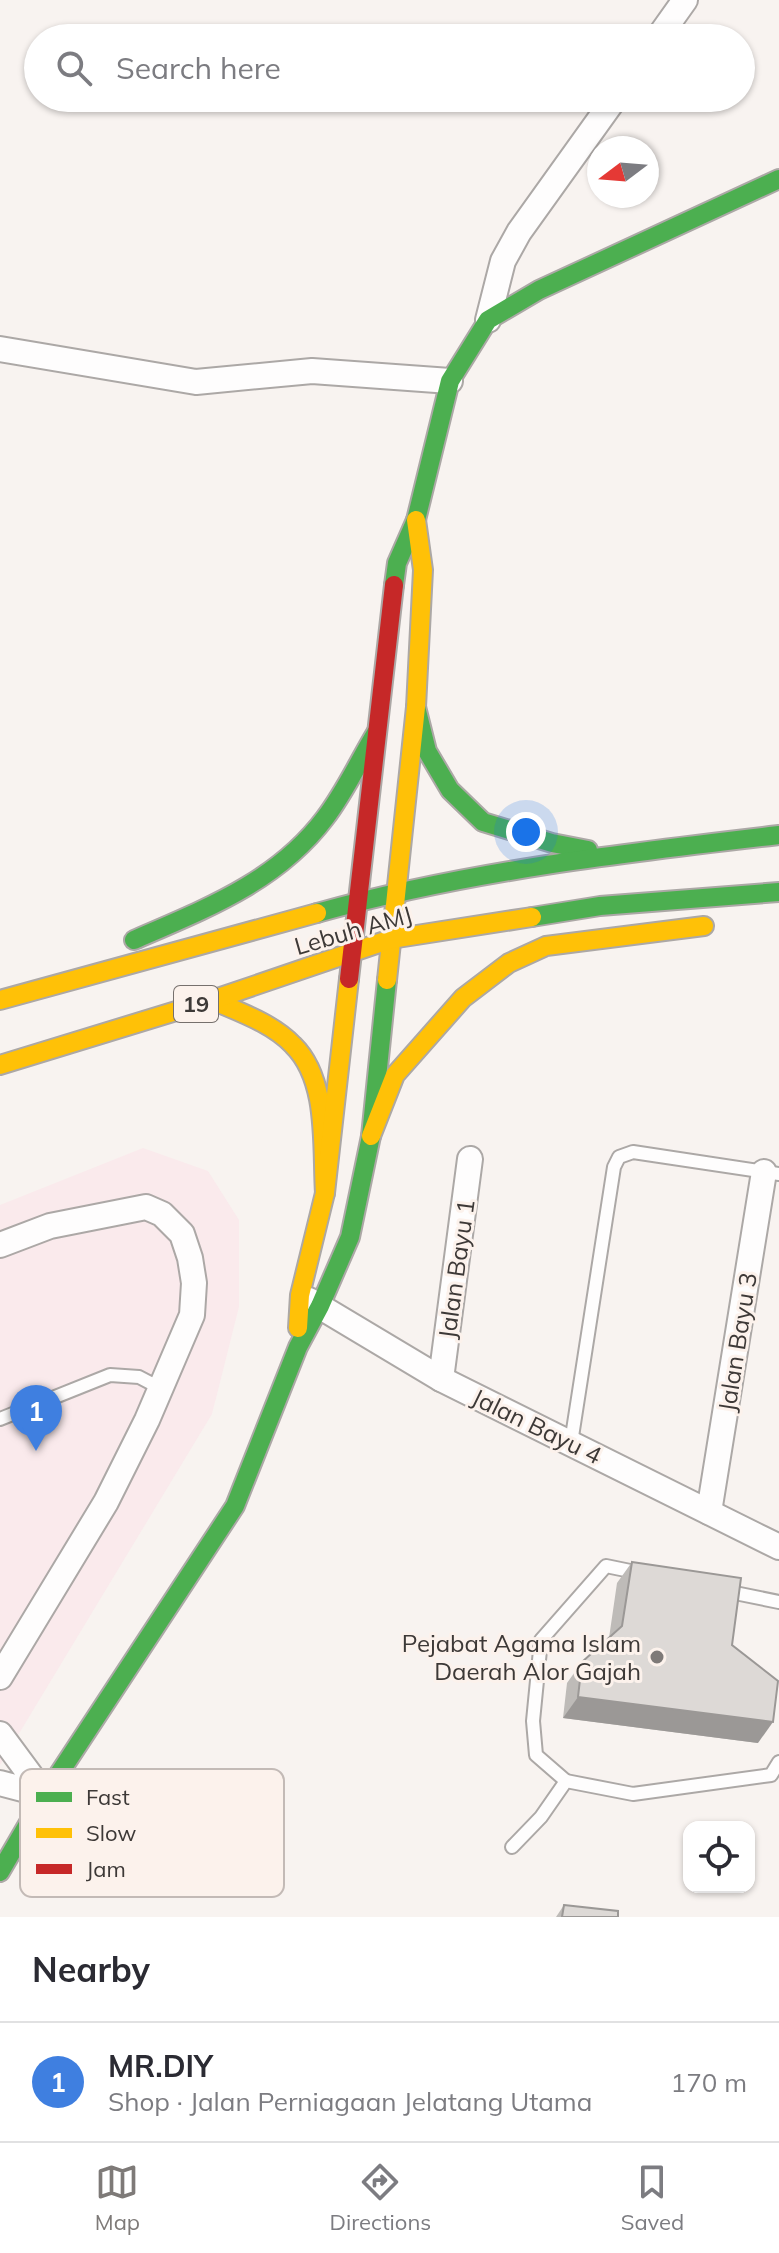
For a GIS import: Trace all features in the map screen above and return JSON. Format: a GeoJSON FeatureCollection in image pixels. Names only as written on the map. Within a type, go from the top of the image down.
{"type":"FeatureCollection","features":[{"type":"Feature","properties":{"kind":"main road"},"geometry":{"type":"LineString","coordinates":[[62,1769],[235,1506],[298,1347],[310,1301],[325,1193],[397,563],[416,520],[450,381],[488,320],[539,290],[779,179]]}},
{"type":"Feature","properties":{"kind":"main road"},"geometry":{"type":"LineString","coordinates":[[310,1301],[350,1237],[371,1136],[416,707],[423,570],[416,520]]}},
{"type":"Feature","properties":{"kind":"main road"},"geometry":{"type":"LineString","coordinates":[[416,707],[427,751],[450,790],[483,822],[552,843],[612,854]]}},
{"type":"Feature","properties":{"kind":"main road"},"geometry":{"type":"LineString","coordinates":[[0,1000],[245,891],[288,860],[325,819],[376,733]]}},
{"type":"Feature","properties":{"kind":"main road","name":"Lebuh AMJ"},"geometry":{"type":"LineString","coordinates":[[0,1000],[396,891],[612,854],[779,835]]}},
{"type":"Feature","properties":{"kind":"main road","name":"Lebuh AMJ"},"geometry":{"type":"LineString","coordinates":[[0,1065],[212,1000],[391,939],[600,906],[779,892]]}},
{"type":"Feature","properties":{"kind":"main road"},"geometry":{"type":"LineString","coordinates":[[752,911],[779,902]]}},
{"type":"Feature","properties":{"kind":"main road"},"geometry":{"type":"LineString","coordinates":[[371,1136],[395,1075],[463,998],[509,963],[546,946],[726,920]]}},
{"type":"Feature","properties":{"kind":"main road"},"geometry":{"type":"LineString","coordinates":[[212,1000],[275,1031],[301,1053],[318,1095],[325,1193]]}},
{"type":"Feature","properties":{"kind":"main road"},"geometry":{"type":"LineString","coordinates":[[0,1872],[20,1838]]}},
{"type":"Feature","properties":{"kind":"street"},"geometry":{"type":"LineString","coordinates":[[668,24],[685,0]]}},
{"type":"Feature","properties":{"kind":"street"},"geometry":{"type":"LineString","coordinates":[[488,320],[503,261],[519,232],[605,112]]}},
{"type":"Feature","properties":{"kind":"street"},"geometry":{"type":"LineString","coordinates":[[0,349],[196,382],[312,371],[450,381]]}},
{"type":"Feature","properties":{"kind":"street","name":"Jalan Bayu 1"},"geometry":{"type":"LineString","coordinates":[[441,1379],[470,1159]]}},
{"type":"Feature","properties":{"kind":"street","name":"Jalan Bayu 3"},"geometry":{"type":"LineString","coordinates":[[709,1512],[772,1173]]}},
{"type":"Feature","properties":{"kind":"street"},"geometry":{"type":"LineString","coordinates":[[0,1245],[50,1226],[146,1207],[162,1214],[182,1234],[194,1283],[192,1315],[106,1502],[0,1677]]}},
{"type":"Feature","properties":{"kind":"street","name":"Jalan Bayu 4"},"geometry":{"type":"LineString","coordinates":[[310,1301],[441,1379],[779,1547]]}},
{"type":"Feature","properties":{"kind":"street"},"geometry":{"type":"LineString","coordinates":[[0,1734],[26,1769]]}},
{"type":"Feature","properties":{"kind":"street"},"geometry":{"type":"LineString","coordinates":[[0,1783],[20,1788]]}},
{"type":"Feature","properties":{"kind":"lane"},"geometry":{"type":"LineString","coordinates":[[571,1443],[614,1167],[619,1157],[633,1152],[772,1173]]}},
{"type":"Feature","properties":{"kind":"lane"},"geometry":{"type":"LineString","coordinates":[[0,1419],[110,1375],[139,1377],[160,1388]]}},
{"type":"Feature","properties":{"kind":"lane"},"geometry":{"type":"LineString","coordinates":[[649,1575],[606,1566],[541,1640],[533,1721],[536,1755],[566,1781],[633,1794],[771,1775],[779,1762]]}},
{"type":"Feature","properties":{"kind":"lane"},"geometry":{"type":"LineString","coordinates":[[707,1587],[779,1602]]}},
{"type":"Feature","properties":{"kind":"lane"},"geometry":{"type":"LineString","coordinates":[[512,1847],[541,1817],[566,1781]]}},
{"type":"Feature","properties":{"kind":"shaded area"},"geometry":{"type":"Polygon","coordinates":[[[143,1148],[208,1171],[239,1220],[239,1307],[212,1414],[0,1765],[0,1205],[143,1148]]]}},
{"type":"Feature","properties":{"kind":"building","name":"Pejabat Agama Islam Daerah Alor Gajah"},"geometry":{"type":"Polygon","coordinates":[[[632,1562],[741,1578],[732,1645],[778,1681],[773,1722],[578,1697],[582,1662],[622,1626],[632,1562]]]}},
{"type":"Feature","properties":{"kind":"building"},"geometry":{"type":"Polygon","coordinates":[[[564,1905],[618,1911],[618,1917],[562,1917],[564,1905]]]}},
{"type":"Feature","properties":{"kind":"traffic: fast"},"geometry":{"type":"LineString","coordinates":[[394,585],[397,563],[416,520],[450,381],[488,320],[539,290],[779,179]]}},
{"type":"Feature","properties":{"kind":"traffic: fast"},"geometry":{"type":"LineString","coordinates":[[416,707],[427,751],[450,790],[483,822],[552,843],[588,850]]}},
{"type":"Feature","properties":{"kind":"traffic: fast"},"geometry":{"type":"LineString","coordinates":[[134,940],[213,905],[285,860],[325,818],[376,733]]}},
{"type":"Feature","properties":{"kind":"traffic: fast"},"geometry":{"type":"LineString","coordinates":[[317,913],[489,875],[779,835]]}},
{"type":"Feature","properties":{"kind":"traffic: fast"},"geometry":{"type":"LineString","coordinates":[[532,917],[600,906],[779,892]]}},
{"type":"Feature","properties":{"kind":"traffic: fast"},"geometry":{"type":"LineString","coordinates":[[62,1769],[235,1506],[298,1347],[350,1237],[371,1136],[387,980]]}},
{"type":"Feature","properties":{"kind":"traffic: fast"},"geometry":{"type":"LineString","coordinates":[[0,1872],[20,1838]]}},
{"type":"Feature","properties":{"kind":"traffic: slow"},"geometry":{"type":"LineString","coordinates":[[387,980],[416,707],[423,570],[416,520]]}},
{"type":"Feature","properties":{"kind":"traffic: slow"},"geometry":{"type":"LineString","coordinates":[[0,1000],[317,913]]}},
{"type":"Feature","properties":{"kind":"traffic: slow"},"geometry":{"type":"LineString","coordinates":[[0,1065],[212,1000],[391,939],[532,917]]}},
{"type":"Feature","properties":{"kind":"traffic: slow"},"geometry":{"type":"LineString","coordinates":[[371,1136],[395,1075],[463,998],[509,963],[546,946],[704,926]]}},
{"type":"Feature","properties":{"kind":"traffic: slow"},"geometry":{"type":"LineString","coordinates":[[298,1328],[300,1295],[325,1193],[349,979]]}},
{"type":"Feature","properties":{"kind":"traffic: slow"},"geometry":{"type":"LineString","coordinates":[[212,1000],[275,1030],[305,1060],[318,1095],[325,1193]]}},
{"type":"Feature","properties":{"kind":"traffic: jam"},"geometry":{"type":"LineString","coordinates":[[349,979],[394,585]]}},
{"type":"Feature","properties":{"kind":"place","name":"MR.DIY"},"geometry":{"type":"Point","coordinates":[36,1451]}},
{"type":"Feature","properties":{"kind":"place","name":"Pejabat Agama Islam Daerah Alor Gajah"},"geometry":{"type":"Point","coordinates":[657,1657]}}]}
